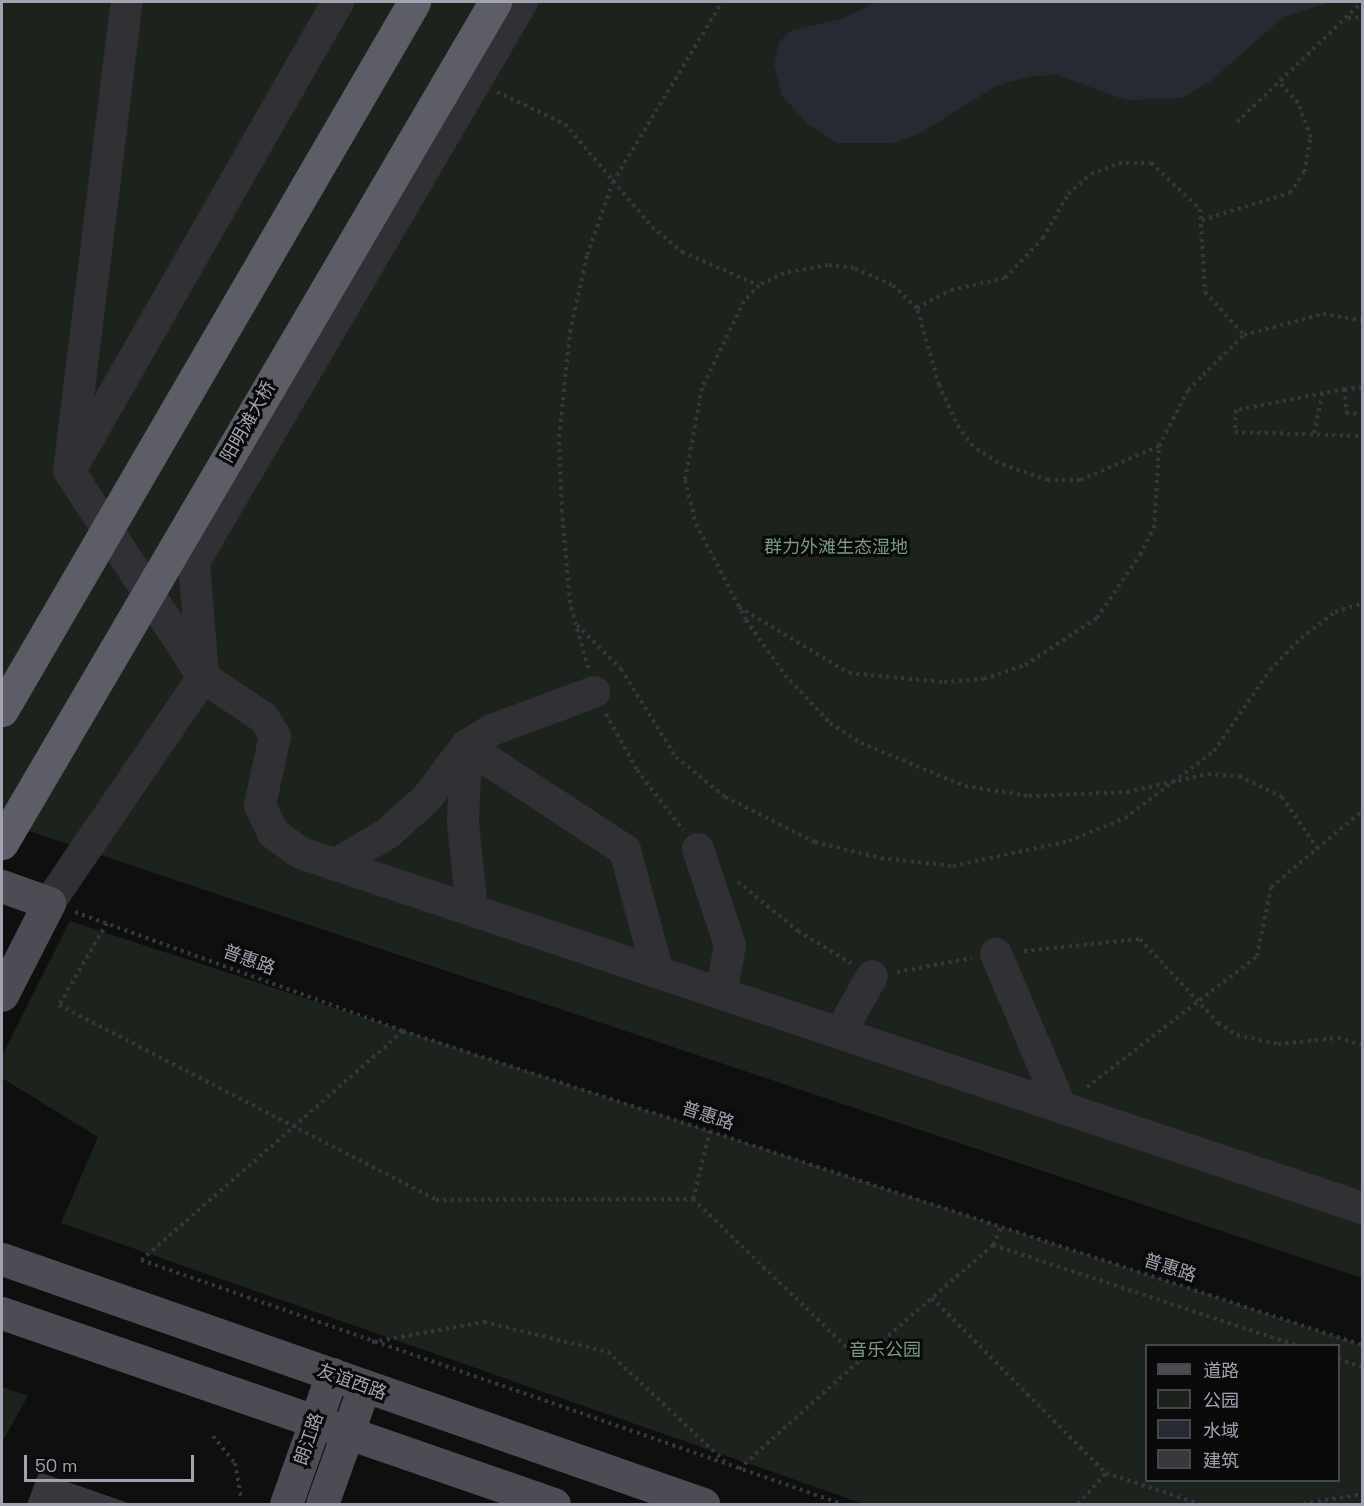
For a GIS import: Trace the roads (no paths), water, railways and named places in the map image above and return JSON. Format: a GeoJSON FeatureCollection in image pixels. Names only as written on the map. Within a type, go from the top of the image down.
{"type":"FeatureCollection","features":[{"type":"Feature","properties":{"kind":"highway"},"geometry":{"type":"LineString","coordinates":[[2,710],[414,2]]}},
{"type":"Feature","properties":{"kind":"highway","name":"阳明滩大桥"},"geometry":{"type":"LineString","coordinates":[[2,843],[495,2]]}},
{"type":"Feature","properties":{"kind":"main road"},"geometry":{"type":"LineString","coordinates":[[2,886],[49,903],[2,995]]}},
{"type":"Feature","properties":{"kind":"main road","name":"友谊西路"},"geometry":{"type":"LineString","coordinates":[[2,1259],[703,1504]]}},
{"type":"Feature","properties":{"kind":"main road"},"geometry":{"type":"LineString","coordinates":[[2,1313],[554,1504]]}},
{"type":"Feature","properties":{"kind":"main road","name":"朗江路"},"geometry":{"type":"LineString","coordinates":[[286,1504],[332,1374]]}},
{"type":"Feature","properties":{"kind":"main road","name":"朗江路"},"geometry":{"type":"LineString","coordinates":[[322,1504],[364,1387]]}},
{"type":"Feature","properties":{"kind":"lane"},"geometry":{"type":"LineString","coordinates":[[127,2],[69,471],[203,677],[264,718],[275,736],[260,805],[273,833],[301,853],[1362,1208]]}},
{"type":"Feature","properties":{"kind":"lane"},"geometry":{"type":"LineString","coordinates":[[69,471],[338,2]]}},
{"type":"Feature","properties":{"kind":"lane"},"geometry":{"type":"LineString","coordinates":[[49,903],[203,677],[194,562],[522,2]]}},
{"type":"Feature","properties":{"kind":"lane"},"geometry":{"type":"LineString","coordinates":[[336,865],[388,833],[427,798],[466,746],[492,730],[594,692]]}},
{"type":"Feature","properties":{"kind":"lane"},"geometry":{"type":"LineString","coordinates":[[466,746],[463,822],[472,910]]}},
{"type":"Feature","properties":{"kind":"lane"},"geometry":{"type":"LineString","coordinates":[[466,746],[625,850],[658,973]]}},
{"type":"Feature","properties":{"kind":"lane"},"geometry":{"type":"LineString","coordinates":[[698,849],[730,945],[722,993]]}},
{"type":"Feature","properties":{"kind":"lane"},"geometry":{"type":"LineString","coordinates":[[996,954],[1061,1107]]}},
{"type":"Feature","properties":{"kind":"lane"},"geometry":{"type":"LineString","coordinates":[[840,1033],[872,976]]}},
{"type":"Feature","properties":{"kind":"water"},"geometry":{"type":"Polygon","coordinates":[[[877,2],[1330,2],[1283,17],[1211,81],[1182,98],[1126,100],[1057,75],[1032,76],[996,86],[917,135],[893,143],[837,143],[808,124],[782,96],[774,64],[779,42],[792,30],[842,19],[877,2]]]}},
{"type":"Feature","properties":{"kind":"park label","name":"群力外滩生态湿地"},"geometry":{"type":"Point","coordinates":[836,547]}},
{"type":"Feature","properties":{"kind":"park label","name":"音乐公园"},"geometry":{"type":"Point","coordinates":[885,1350]}}]}
